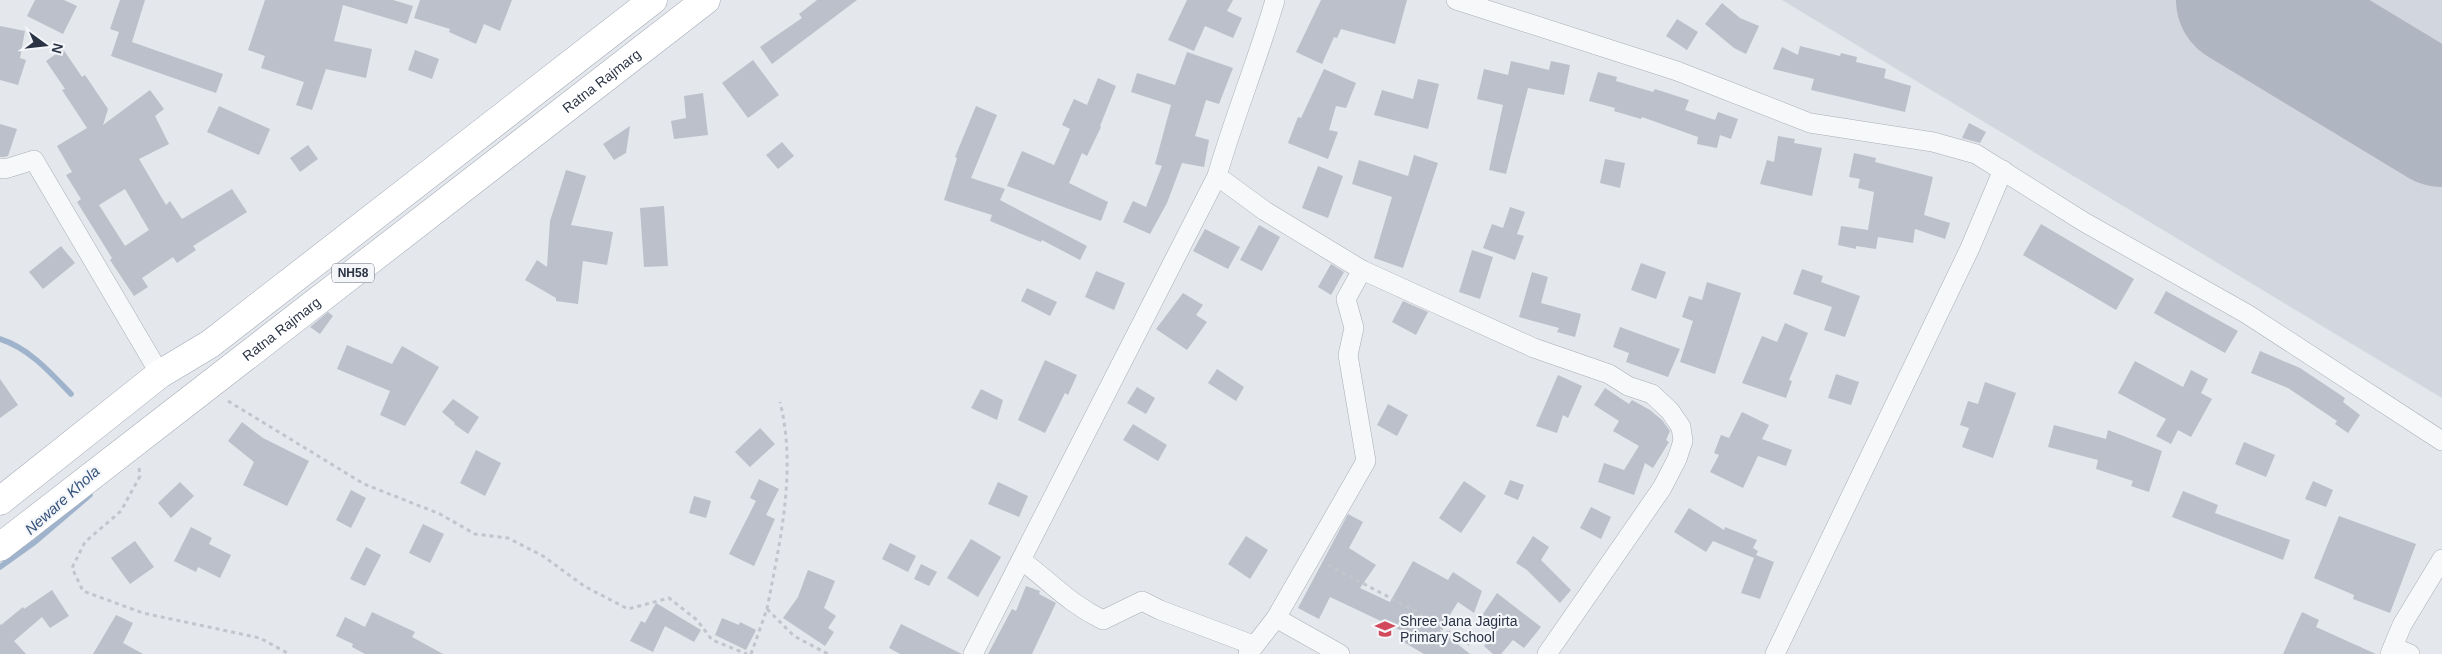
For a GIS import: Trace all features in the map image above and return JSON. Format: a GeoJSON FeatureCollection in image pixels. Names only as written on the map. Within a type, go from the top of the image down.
{"type":"FeatureCollection","features":[{"type":"Feature","properties":{"kind":"main road","name":"NH58"},"geometry":{"type":"LineString","coordinates":[[0,501],[160,374],[210,344],[653,0]]}},
{"type":"Feature","properties":{"kind":"main road","name":"Ratna Rajmarg"},"geometry":{"type":"LineString","coordinates":[[0,547],[706,0]]}},
{"type":"Feature","properties":{"kind":"street"},"geometry":{"type":"LineString","coordinates":[[973,654],[1217,176],[1233,120],[1263,43],[1275,0]]}},
{"type":"Feature","properties":{"kind":"street"},"geometry":{"type":"LineString","coordinates":[[1456,0],[1677,71],[1810,123],[1933,142],[1976,154],[2084,222],[2247,314],[2442,442]]}},
{"type":"Feature","properties":{"kind":"street"},"geometry":{"type":"LineString","coordinates":[[0,168],[5,169],[34,160],[160,374]]}},
{"type":"Feature","properties":{"kind":"street"},"geometry":{"type":"LineString","coordinates":[[1775,654],[1970,248],[2003,170]]}},
{"type":"Feature","properties":{"kind":"street"},"geometry":{"type":"LineString","coordinates":[[1217,176],[1265,211],[1362,270],[1534,348],[1609,374],[1628,386],[1652,394],[1670,411],[1681,427],[1683,442],[1677,459],[1662,488],[1547,654]]}},
{"type":"Feature","properties":{"kind":"street"},"geometry":{"type":"LineString","coordinates":[[1021,560],[1083,611],[1103,620],[1142,601],[1250,650],[1276,618],[1309,557],[1366,461],[1348,355],[1354,328],[1346,299],[1362,270]]}},
{"type":"Feature","properties":{"kind":"street"},"geometry":{"type":"LineString","coordinates":[[2410,654],[2391,650],[2402,625],[2442,560]]}},
{"type":"Feature","properties":{"kind":"street"},"geometry":{"type":"LineString","coordinates":[[1276,618],[1340,654]]}},
{"type":"Feature","properties":{"kind":"path"},"geometry":{"type":"LineString","coordinates":[[205,389],[217,394],[364,484],[440,514],[476,534],[508,538],[543,556],[584,586],[628,609],[669,598],[697,620],[712,640],[747,654]]}},
{"type":"Feature","properties":{"kind":"path"},"geometry":{"type":"LineString","coordinates":[[751,654],[767,610],[787,494],[787,430],[780,402]]}},
{"type":"Feature","properties":{"kind":"path"},"geometry":{"type":"LineString","coordinates":[[139,440],[140,476],[121,511],[85,542],[72,568],[83,591],[143,613],[260,638],[289,654]]}},
{"type":"Feature","properties":{"kind":"path"},"geometry":{"type":"LineString","coordinates":[[1309,557],[1421,614],[1447,632],[1458,633],[1470,645]]}},
{"type":"Feature","properties":{"kind":"path"},"geometry":{"type":"LineString","coordinates":[[767,610],[794,636],[828,654]]}},
{"type":"Feature","properties":{"kind":"shaded area"},"geometry":{"type":"Polygon","coordinates":[[[1782,0],[2442,0],[2442,398],[2347,341],[1782,0]]]}},
{"type":"Feature","properties":{"kind":"building"},"geometry":{"type":"Polygon","coordinates":[[[35,0],[64,0],[77,6],[63,34],[27,16],[35,0]]]}},
{"type":"Feature","properties":{"kind":"building"},"geometry":{"type":"Polygon","coordinates":[[[120,0],[145,0],[132,42],[223,74],[216,93],[111,56],[119,32],[110,29],[120,0]]]}},
{"type":"Feature","properties":{"kind":"building"},"geometry":{"type":"Polygon","coordinates":[[[265,0],[393,0],[413,6],[407,24],[343,5],[334,41],[372,49],[366,78],[326,69],[312,110],[296,105],[304,82],[261,68],[265,56],[248,50],[265,0]]]}},
{"type":"Feature","properties":{"kind":"building"},"geometry":{"type":"Polygon","coordinates":[[[420,0],[512,0],[500,31],[484,24],[476,44],[449,32],[450,29],[414,18],[420,0]]]}},
{"type":"Feature","properties":{"kind":"building"},"geometry":{"type":"Polygon","coordinates":[[[817,0],[857,0],[772,64],[760,47],[802,18],[799,14],[817,0]]]}},
{"type":"Feature","properties":{"kind":"building"},"geometry":{"type":"Polygon","coordinates":[[[1187,0],[1233,0],[1227,11],[1242,18],[1233,38],[1205,26],[1194,51],[1168,40],[1187,0]]]}},
{"type":"Feature","properties":{"kind":"building"},"geometry":{"type":"Polygon","coordinates":[[[1321,0],[1407,0],[1395,44],[1341,29],[1337,38],[1334,37],[1322,64],[1296,52],[1321,0]]]}},
{"type":"Feature","properties":{"kind":"building"},"geometry":{"type":"Polygon","coordinates":[[[1722,3],[1740,18],[1759,26],[1746,54],[1734,48],[1705,24],[1722,3]]]}},
{"type":"Feature","properties":{"kind":"building"},"geometry":{"type":"Polygon","coordinates":[[[1677,19],[1698,32],[1687,50],[1666,36],[1677,19]]]}},
{"type":"Feature","properties":{"kind":"building"},"geometry":{"type":"Polygon","coordinates":[[[0,26],[25,31],[20,58],[26,60],[18,85],[0,80],[0,26]]]}},
{"type":"Feature","properties":{"kind":"building"},"geometry":{"type":"Polygon","coordinates":[[[1800,46],[1840,56],[1841,53],[1857,57],[1856,62],[1886,69],[1884,78],[1911,86],[1905,112],[1811,90],[1814,79],[1773,69],[1782,47],[1798,55],[1800,46]]]}},
{"type":"Feature","properties":{"kind":"building"},"geometry":{"type":"Polygon","coordinates":[[[63,49],[82,77],[85,75],[108,109],[103,125],[150,90],[164,109],[155,116],[169,144],[139,159],[166,205],[170,201],[182,219],[232,189],[247,212],[193,246],[196,250],[177,263],[173,257],[142,278],[148,287],[134,296],[110,260],[112,258],[77,202],[81,199],[66,175],[72,172],[57,146],[87,128],[62,90],[65,89],[46,61],[63,49]],[[125,189],[99,205],[125,246],[149,230],[125,189]]]}},
{"type":"Feature","properties":{"kind":"building"},"geometry":{"type":"Polygon","coordinates":[[[415,50],[439,59],[432,79],[408,70],[415,50]]]}},
{"type":"Feature","properties":{"kind":"building"},"geometry":{"type":"Polygon","coordinates":[[[1187,52],[1233,68],[1219,104],[1206,100],[1195,136],[1209,140],[1204,167],[1182,163],[1167,203],[1150,234],[1123,222],[1133,201],[1146,207],[1162,166],[1155,164],[1171,105],[1131,92],[1137,73],[1175,85],[1187,52]]]}},
{"type":"Feature","properties":{"kind":"building"},"geometry":{"type":"Polygon","coordinates":[[[753,60],[779,95],[748,118],[722,83],[753,60]]]}},
{"type":"Feature","properties":{"kind":"building"},"geometry":{"type":"Polygon","coordinates":[[[1511,61],[1549,70],[1551,61],[1570,65],[1564,95],[1528,88],[1506,174],[1489,170],[1503,105],[1477,99],[1484,69],[1508,75],[1511,61]]]}},
{"type":"Feature","properties":{"kind":"building"},"geometry":{"type":"Polygon","coordinates":[[[1324,69],[1356,83],[1346,108],[1336,106],[1329,130],[1338,132],[1328,159],[1288,143],[1298,117],[1301,118],[1324,69]]]}},
{"type":"Feature","properties":{"kind":"building"},"geometry":{"type":"Polygon","coordinates":[[[1598,72],[1617,77],[1616,81],[1653,92],[1655,89],[1689,100],[1685,110],[1715,120],[1718,112],[1738,119],[1731,139],[1720,135],[1717,148],[1697,144],[1698,137],[1642,117],[1641,119],[1614,111],[1615,108],[1589,101],[1598,72]]]}},
{"type":"Feature","properties":{"kind":"building"},"geometry":{"type":"Polygon","coordinates":[[[1098,78],[1116,86],[1101,127],[1087,156],[1082,153],[1069,183],[1108,202],[1101,221],[1007,186],[1022,151],[1054,165],[1070,129],[1062,125],[1074,99],[1087,105],[1098,78]]]}},
{"type":"Feature","properties":{"kind":"building"},"geometry":{"type":"Polygon","coordinates":[[[1418,79],[1439,84],[1428,129],[1374,115],[1382,90],[1413,99],[1418,79]]]}},
{"type":"Feature","properties":{"kind":"building"},"geometry":{"type":"Polygon","coordinates":[[[703,93],[708,135],[674,139],[671,121],[686,118],[684,96],[703,93]]]}},
{"type":"Feature","properties":{"kind":"building"},"geometry":{"type":"Polygon","coordinates":[[[219,106],[270,129],[259,155],[207,132],[219,106]]]}},
{"type":"Feature","properties":{"kind":"building"},"geometry":{"type":"Polygon","coordinates":[[[976,106],[997,115],[971,178],[1005,189],[1000,200],[1087,246],[1080,260],[1042,240],[1041,242],[990,221],[992,215],[944,200],[957,158],[955,157],[976,106]]]}},
{"type":"Feature","properties":{"kind":"building"},"geometry":{"type":"Polygon","coordinates":[[[1969,123],[1986,132],[1980,143],[1962,138],[1969,123]]]}},
{"type":"Feature","properties":{"kind":"building"},"geometry":{"type":"Polygon","coordinates":[[[0,124],[17,129],[8,156],[4,157],[0,157],[0,124]]]}},
{"type":"Feature","properties":{"kind":"building"},"geometry":{"type":"Polygon","coordinates":[[[630,126],[626,153],[614,160],[603,144],[630,126]]]}},
{"type":"Feature","properties":{"kind":"building"},"geometry":{"type":"Polygon","coordinates":[[[1778,136],[1795,139],[1794,143],[1822,148],[1812,196],[1760,184],[1767,160],[1774,162],[1778,136]]]}},
{"type":"Feature","properties":{"kind":"building"},"geometry":{"type":"Polygon","coordinates":[[[782,142],[794,156],[778,169],[766,155],[782,142]]]}},
{"type":"Feature","properties":{"kind":"building"},"geometry":{"type":"Polygon","coordinates":[[[308,145],[318,159],[300,172],[290,158],[308,145]]]}},
{"type":"Feature","properties":{"kind":"building"},"geometry":{"type":"Polygon","coordinates":[[[1854,153],[1876,158],[1875,162],[1933,177],[1924,215],[1950,223],[1945,239],[1915,229],[1913,243],[1878,237],[1876,249],[1856,246],[1856,249],[1838,245],[1841,226],[1868,230],[1874,192],[1858,188],[1860,179],[1849,177],[1854,153]]]}},
{"type":"Feature","properties":{"kind":"building"},"geometry":{"type":"Polygon","coordinates":[[[1414,155],[1438,163],[1403,268],[1374,258],[1392,197],[1352,184],[1359,160],[1408,176],[1414,155]]]}},
{"type":"Feature","properties":{"kind":"building"},"geometry":{"type":"Polygon","coordinates":[[[1605,159],[1625,163],[1620,188],[1600,183],[1605,159]]]}},
{"type":"Feature","properties":{"kind":"building"},"geometry":{"type":"Polygon","coordinates":[[[1318,166],[1343,176],[1328,218],[1302,208],[1318,166]]]}},
{"type":"Feature","properties":{"kind":"building"},"geometry":{"type":"Polygon","coordinates":[[[566,170],[586,176],[571,225],[613,232],[607,265],[583,261],[578,304],[556,301],[556,298],[525,280],[537,260],[547,267],[550,221],[566,170]]]}},
{"type":"Feature","properties":{"kind":"building"},"geometry":{"type":"Polygon","coordinates":[[[664,206],[668,266],[644,267],[640,208],[664,206]]]}},
{"type":"Feature","properties":{"kind":"building"},"geometry":{"type":"Polygon","coordinates":[[[1510,207],[1525,212],[1517,234],[1524,236],[1515,260],[1483,248],[1492,224],[1503,228],[1510,207]]]}},
{"type":"Feature","properties":{"kind":"building"},"geometry":{"type":"Polygon","coordinates":[[[2041,224],[2134,279],[2116,310],[2023,255],[2041,224]]]}},
{"type":"Feature","properties":{"kind":"building"},"geometry":{"type":"Polygon","coordinates":[[[1259,225],[1280,237],[1262,271],[1240,260],[1259,225]]]}},
{"type":"Feature","properties":{"kind":"building"},"geometry":{"type":"Polygon","coordinates":[[[1205,229],[1240,247],[1228,269],[1193,251],[1205,229]]]}},
{"type":"Feature","properties":{"kind":"building"},"geometry":{"type":"Polygon","coordinates":[[[61,246],[75,263],[43,289],[29,272],[61,246]]]}},
{"type":"Feature","properties":{"kind":"building"},"geometry":{"type":"Polygon","coordinates":[[[1472,250],[1493,257],[1480,299],[1459,292],[1472,250]]]}},
{"type":"Feature","properties":{"kind":"building"},"geometry":{"type":"Polygon","coordinates":[[[1641,263],[1666,272],[1656,299],[1631,290],[1641,263]]]}},
{"type":"Feature","properties":{"kind":"building"},"geometry":{"type":"Polygon","coordinates":[[[1331,264],[1344,272],[1331,295],[1318,287],[1331,264]]]}},
{"type":"Feature","properties":{"kind":"building"},"geometry":{"type":"Polygon","coordinates":[[[1802,269],[1823,276],[1821,282],[1860,296],[1845,337],[1824,330],[1832,307],[1793,294],[1802,269]]]}},
{"type":"Feature","properties":{"kind":"building"},"geometry":{"type":"Polygon","coordinates":[[[1096,271],[1125,283],[1114,310],[1085,297],[1096,271]]]}},
{"type":"Feature","properties":{"kind":"building"},"geometry":{"type":"Polygon","coordinates":[[[1532,272],[1548,277],[1541,303],[1581,314],[1575,337],[1557,332],[1559,328],[1519,317],[1532,272]]]}},
{"type":"Feature","properties":{"kind":"building"},"geometry":{"type":"Polygon","coordinates":[[[1707,282],[1741,293],[1715,374],[1680,362],[1693,321],[1682,317],[1689,296],[1702,300],[1707,282]]]}},
{"type":"Feature","properties":{"kind":"building"},"geometry":{"type":"Polygon","coordinates":[[[1027,288],[1057,302],[1050,316],[1021,301],[1027,288]]]}},
{"type":"Feature","properties":{"kind":"building"},"geometry":{"type":"Polygon","coordinates":[[[2166,291],[2238,331],[2225,353],[2154,313],[2166,291]]]}},
{"type":"Feature","properties":{"kind":"building"},"geometry":{"type":"Polygon","coordinates":[[[1183,293],[1203,305],[1196,315],[1207,322],[1187,350],[1156,329],[1183,293]]]}},
{"type":"Feature","properties":{"kind":"building"},"geometry":{"type":"Polygon","coordinates":[[[1403,301],[1428,312],[1416,335],[1392,322],[1403,301]]]}},
{"type":"Feature","properties":{"kind":"building"},"geometry":{"type":"Polygon","coordinates":[[[328,312],[333,316],[320,334],[310,327],[328,312]]]}},
{"type":"Feature","properties":{"kind":"building"},"geometry":{"type":"Polygon","coordinates":[[[1785,323],[1808,333],[1789,380],[1792,381],[1786,398],[1742,383],[1762,336],[1777,342],[1785,323]]]}},
{"type":"Feature","properties":{"kind":"building"},"geometry":{"type":"Polygon","coordinates":[[[1620,327],[1680,349],[1668,377],[1626,362],[1629,353],[1613,347],[1620,327]]]}},
{"type":"Feature","properties":{"kind":"building"},"geometry":{"type":"Polygon","coordinates":[[[347,345],[392,364],[402,346],[439,367],[405,426],[380,415],[390,391],[337,369],[347,345]]]}},
{"type":"Feature","properties":{"kind":"building"},"geometry":{"type":"Polygon","coordinates":[[[2260,351],[2300,368],[2345,398],[2343,402],[2360,415],[2348,433],[2335,424],[2337,421],[2288,388],[2251,373],[2260,351]]]}},
{"type":"Feature","properties":{"kind":"building"},"geometry":{"type":"Polygon","coordinates":[[[1045,360],[1077,375],[1068,395],[1065,393],[1045,433],[1018,420],[1045,360]]]}},
{"type":"Feature","properties":{"kind":"building"},"geometry":{"type":"Polygon","coordinates":[[[2135,361],[2183,387],[2191,370],[2208,379],[2201,393],[2212,399],[2191,437],[2178,430],[2171,444],[2156,436],[2166,419],[2118,393],[2135,361]]]}},
{"type":"Feature","properties":{"kind":"building"},"geometry":{"type":"Polygon","coordinates":[[[1217,369],[1244,387],[1236,401],[1208,383],[1217,369]]]}},
{"type":"Feature","properties":{"kind":"building"},"geometry":{"type":"Polygon","coordinates":[[[1836,374],[1859,382],[1851,405],[1828,398],[1836,374]]]}},
{"type":"Feature","properties":{"kind":"building"},"geometry":{"type":"Polygon","coordinates":[[[1558,375],[1582,386],[1568,418],[1563,415],[1557,433],[1536,426],[1558,375]]]}},
{"type":"Feature","properties":{"kind":"building"},"geometry":{"type":"Polygon","coordinates":[[[0,379],[18,405],[0,418],[0,379]]]}},
{"type":"Feature","properties":{"kind":"building"},"geometry":{"type":"Polygon","coordinates":[[[1985,382],[2016,393],[1993,458],[1962,447],[1969,428],[1960,425],[1968,401],[1978,404],[1985,382]]]}},
{"type":"Feature","properties":{"kind":"building"},"geometry":{"type":"Polygon","coordinates":[[[1137,387],[1155,398],[1146,414],[1127,403],[1137,387]]]}},
{"type":"Feature","properties":{"kind":"building"},"geometry":{"type":"Polygon","coordinates":[[[1605,388],[1629,404],[1632,400],[1650,410],[1662,420],[1670,431],[1666,440],[1669,442],[1653,468],[1645,463],[1634,495],[1598,482],[1604,463],[1624,470],[1639,446],[1613,431],[1619,421],[1594,405],[1605,388]]]}},
{"type":"Feature","properties":{"kind":"building"},"geometry":{"type":"Polygon","coordinates":[[[981,389],[1003,400],[997,420],[971,408],[981,389]]]}},
{"type":"Feature","properties":{"kind":"building"},"geometry":{"type":"Polygon","coordinates":[[[453,399],[479,417],[468,434],[442,412],[453,399]]]}},
{"type":"Feature","properties":{"kind":"building"},"geometry":{"type":"Polygon","coordinates":[[[1388,404],[1408,415],[1397,436],[1377,425],[1388,404]]]}},
{"type":"Feature","properties":{"kind":"building"},"geometry":{"type":"Polygon","coordinates":[[[1742,412],[1769,425],[1762,439],[1792,450],[1786,466],[1758,456],[1743,488],[1710,472],[1719,455],[1714,453],[1721,435],[1729,438],[1742,412]]]}},
{"type":"Feature","properties":{"kind":"building"},"geometry":{"type":"Polygon","coordinates":[[[242,422],[263,438],[309,461],[287,506],[243,485],[254,462],[228,441],[242,422]]]}},
{"type":"Feature","properties":{"kind":"building"},"geometry":{"type":"Polygon","coordinates":[[[1133,424],[1167,445],[1158,461],[1123,440],[1133,424]]]}},
{"type":"Feature","properties":{"kind":"building"},"geometry":{"type":"Polygon","coordinates":[[[2054,425],[2106,439],[2108,430],[2162,451],[2149,492],[2131,486],[2133,481],[2096,469],[2098,460],[2048,447],[2054,425]]]}},
{"type":"Feature","properties":{"kind":"building"},"geometry":{"type":"Polygon","coordinates":[[[760,428],[775,444],[750,467],[735,452],[760,428]]]}},
{"type":"Feature","properties":{"kind":"building"},"geometry":{"type":"Polygon","coordinates":[[[2244,442],[2275,455],[2266,477],[2235,464],[2244,442]]]}},
{"type":"Feature","properties":{"kind":"building"},"geometry":{"type":"Polygon","coordinates":[[[476,450],[501,463],[485,496],[460,483],[476,450]]]}},
{"type":"Feature","properties":{"kind":"building"},"geometry":{"type":"Polygon","coordinates":[[[759,479],[779,489],[766,515],[775,519],[754,566],[729,554],[756,501],[750,498],[759,479]]]}},
{"type":"Feature","properties":{"kind":"building"},"geometry":{"type":"Polygon","coordinates":[[[1510,480],[1524,485],[1518,500],[1504,494],[1510,480]]]}},
{"type":"Feature","properties":{"kind":"building"},"geometry":{"type":"Polygon","coordinates":[[[1464,481],[1486,496],[1461,533],[1439,518],[1464,481]]]}},
{"type":"Feature","properties":{"kind":"building"},"geometry":{"type":"Polygon","coordinates":[[[2313,481],[2333,490],[2326,507],[2305,499],[2313,481]]]}},
{"type":"Feature","properties":{"kind":"building"},"geometry":{"type":"Polygon","coordinates":[[[180,482],[194,496],[171,518],[158,503],[180,482]]]}},
{"type":"Feature","properties":{"kind":"building"},"geometry":{"type":"Polygon","coordinates":[[[998,482],[1028,496],[1019,517],[988,504],[998,482]]]}},
{"type":"Feature","properties":{"kind":"building"},"geometry":{"type":"Polygon","coordinates":[[[351,490],[366,498],[351,528],[336,520],[351,490]]]}},
{"type":"Feature","properties":{"kind":"building"},"geometry":{"type":"Polygon","coordinates":[[[2183,491],[2218,505],[2215,513],[2290,540],[2283,560],[2172,517],[2183,491]]]}},
{"type":"Feature","properties":{"kind":"building"},"geometry":{"type":"Polygon","coordinates":[[[694,496],[711,501],[706,518],[689,513],[694,496]]]}},
{"type":"Feature","properties":{"kind":"building"},"geometry":{"type":"Polygon","coordinates":[[[1591,507],[1611,517],[1601,539],[1580,528],[1591,507]]]}},
{"type":"Feature","properties":{"kind":"building"},"geometry":{"type":"Polygon","coordinates":[[[1689,508],[1724,530],[1725,527],[1757,540],[1753,548],[1758,551],[1756,555],[1774,562],[1760,599],[1741,593],[1754,558],[1713,541],[1706,552],[1674,532],[1689,508]]]}},
{"type":"Feature","properties":{"kind":"building"},"geometry":{"type":"Polygon","coordinates":[[[1348,514],[1363,522],[1349,548],[1376,565],[1360,588],[1390,602],[1413,561],[1448,580],[1453,572],[1482,591],[1474,613],[1458,602],[1440,630],[1470,654],[1424,654],[1400,640],[1404,632],[1330,597],[1319,619],[1298,608],[1348,514]]]}},
{"type":"Feature","properties":{"kind":"building"},"geometry":{"type":"Polygon","coordinates":[[[2339,516],[2416,544],[2390,613],[2353,599],[2354,595],[2314,578],[2339,516]]]}},
{"type":"Feature","properties":{"kind":"building"},"geometry":{"type":"Polygon","coordinates":[[[423,524],[444,534],[430,563],[409,553],[423,524]]]}},
{"type":"Feature","properties":{"kind":"building"},"geometry":{"type":"Polygon","coordinates":[[[191,527],[212,538],[209,544],[231,555],[220,578],[198,567],[196,572],[174,561],[191,527]]]}},
{"type":"Feature","properties":{"kind":"building"},"geometry":{"type":"Polygon","coordinates":[[[1246,536],[1268,550],[1250,579],[1228,564],[1246,536]]]}},
{"type":"Feature","properties":{"kind":"building"},"geometry":{"type":"Polygon","coordinates":[[[1533,536],[1549,547],[1541,560],[1571,590],[1560,603],[1527,570],[1516,563],[1533,536]]]}},
{"type":"Feature","properties":{"kind":"building"},"geometry":{"type":"Polygon","coordinates":[[[971,539],[1001,557],[978,597],[947,578],[971,539]]]}},
{"type":"Feature","properties":{"kind":"building"},"geometry":{"type":"Polygon","coordinates":[[[135,541],[154,567],[130,584],[111,558],[135,541]]]}},
{"type":"Feature","properties":{"kind":"building"},"geometry":{"type":"Polygon","coordinates":[[[890,543],[916,556],[908,572],[882,559],[890,543]]]}},
{"type":"Feature","properties":{"kind":"building"},"geometry":{"type":"Polygon","coordinates":[[[366,547],[381,555],[365,586],[350,579],[366,547]]]}},
{"type":"Feature","properties":{"kind":"building"},"geometry":{"type":"Polygon","coordinates":[[[921,564],[937,572],[929,586],[914,579],[921,564]]]}},
{"type":"Feature","properties":{"kind":"building"},"geometry":{"type":"Polygon","coordinates":[[[808,570],[835,581],[824,608],[836,616],[828,628],[834,632],[825,646],[783,618],[798,597],[808,570]]]}},
{"type":"Feature","properties":{"kind":"building"},"geometry":{"type":"Polygon","coordinates":[[[1026,586],[1040,591],[1039,594],[1056,603],[1032,654],[988,654],[1012,609],[1016,611],[1026,586]]]}},
{"type":"Feature","properties":{"kind":"building"},"geometry":{"type":"Polygon","coordinates":[[[52,590],[69,616],[50,628],[42,617],[14,641],[26,654],[0,654],[0,624],[23,607],[24,609],[52,590]]]}},
{"type":"Feature","properties":{"kind":"building"},"geometry":{"type":"Polygon","coordinates":[[[1497,593],[1541,627],[1524,648],[1513,640],[1501,654],[1493,654],[1484,646],[1498,629],[1481,617],[1497,593]]]}},
{"type":"Feature","properties":{"kind":"building"},"geometry":{"type":"Polygon","coordinates":[[[656,603],[701,630],[694,642],[665,626],[653,652],[630,641],[641,621],[645,623],[656,603]]]}},
{"type":"Feature","properties":{"kind":"building"},"geometry":{"type":"Polygon","coordinates":[[[372,612],[415,632],[412,637],[443,654],[365,654],[352,647],[353,644],[336,636],[345,617],[365,627],[372,612]]]}},
{"type":"Feature","properties":{"kind":"building"},"geometry":{"type":"Polygon","coordinates":[[[2302,612],[2319,620],[2316,627],[2376,654],[2283,654],[2302,612]]]}},
{"type":"Feature","properties":{"kind":"building"},"geometry":{"type":"Polygon","coordinates":[[[116,615],[133,623],[123,643],[143,654],[93,654],[116,615]]]}},
{"type":"Feature","properties":{"kind":"building"},"geometry":{"type":"Polygon","coordinates":[[[722,618],[739,625],[740,622],[756,630],[746,650],[715,635],[722,618]]]}},
{"type":"Feature","properties":{"kind":"building"},"geometry":{"type":"Polygon","coordinates":[[[901,624],[962,654],[900,654],[889,648],[901,624]]]}},
{"type":"Feature","properties":{"kind":"waterway","name":"Neware Khola"},"geometry":{"type":"LineString","coordinates":[[0,339],[21,348],[71,394]]}},
{"type":"Feature","properties":{"kind":"waterway","name":"Neware Khola"},"geometry":{"type":"LineString","coordinates":[[0,567],[35,542],[90,495]]}},
{"type":"Feature","properties":{"kind":"runway"},"geometry":{"type":"LineString","coordinates":[[2242,0],[2442,121]]}},
{"type":"Feature","properties":{"kind":"place","name":"Shree Jana Jagirta Primary School"},"geometry":{"type":"Point","coordinates":[1385,629]}}]}
